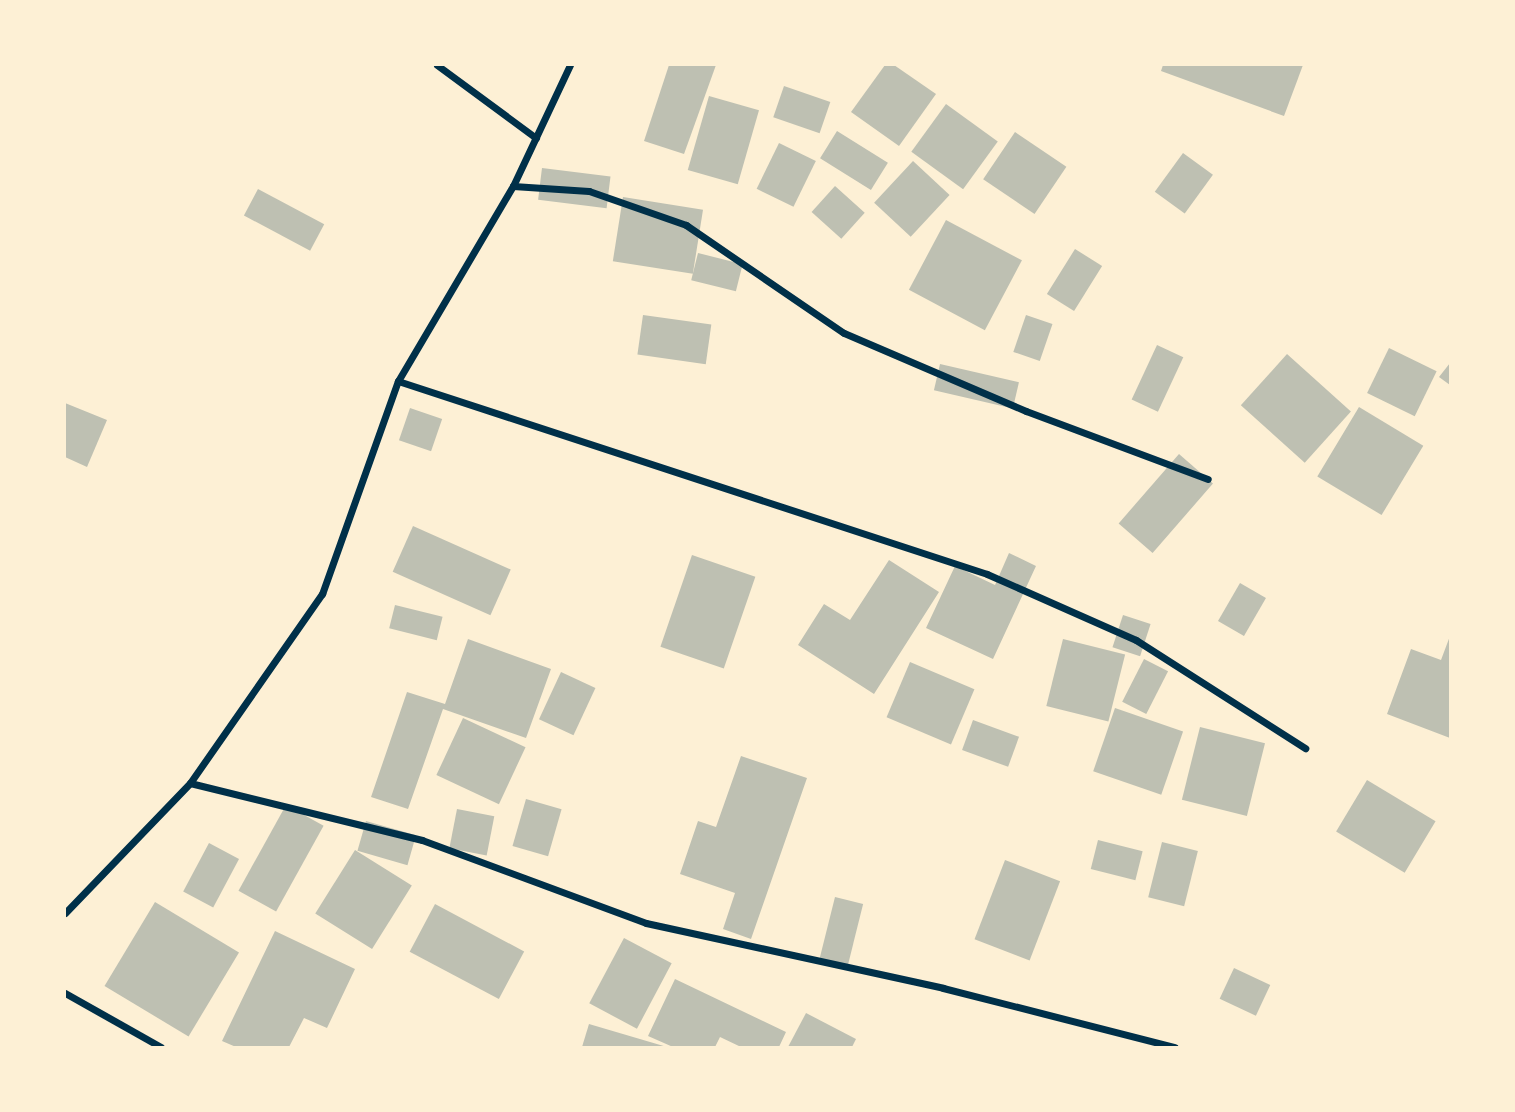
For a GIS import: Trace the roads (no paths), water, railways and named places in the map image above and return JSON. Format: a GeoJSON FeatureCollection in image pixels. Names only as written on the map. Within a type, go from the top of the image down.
{"type":"FeatureCollection","features":[{"type":"Feature","properties":{"kind":"street"},"geometry":{"type":"LineString","coordinates":[[438,65],[536,138]]}},
{"type":"Feature","properties":{"kind":"street"},"geometry":{"type":"LineString","coordinates":[[65,913],[190,783],[322,594],[398,381],[513,187],[570,65]]}},
{"type":"Feature","properties":{"kind":"street"},"geometry":{"type":"LineString","coordinates":[[513,187],[589,191],[686,225],[844,333],[1026,411],[1208,479]]}},
{"type":"Feature","properties":{"kind":"street"},"geometry":{"type":"LineString","coordinates":[[398,381],[987,574],[1136,640],[1305,748]]}},
{"type":"Feature","properties":{"kind":"street"},"geometry":{"type":"LineString","coordinates":[[190,783],[422,840],[646,923],[943,988],[1175,1047]]}},
{"type":"Feature","properties":{"kind":"street"},"geometry":{"type":"LineString","coordinates":[[65,993],[162,1047]]}}]}
